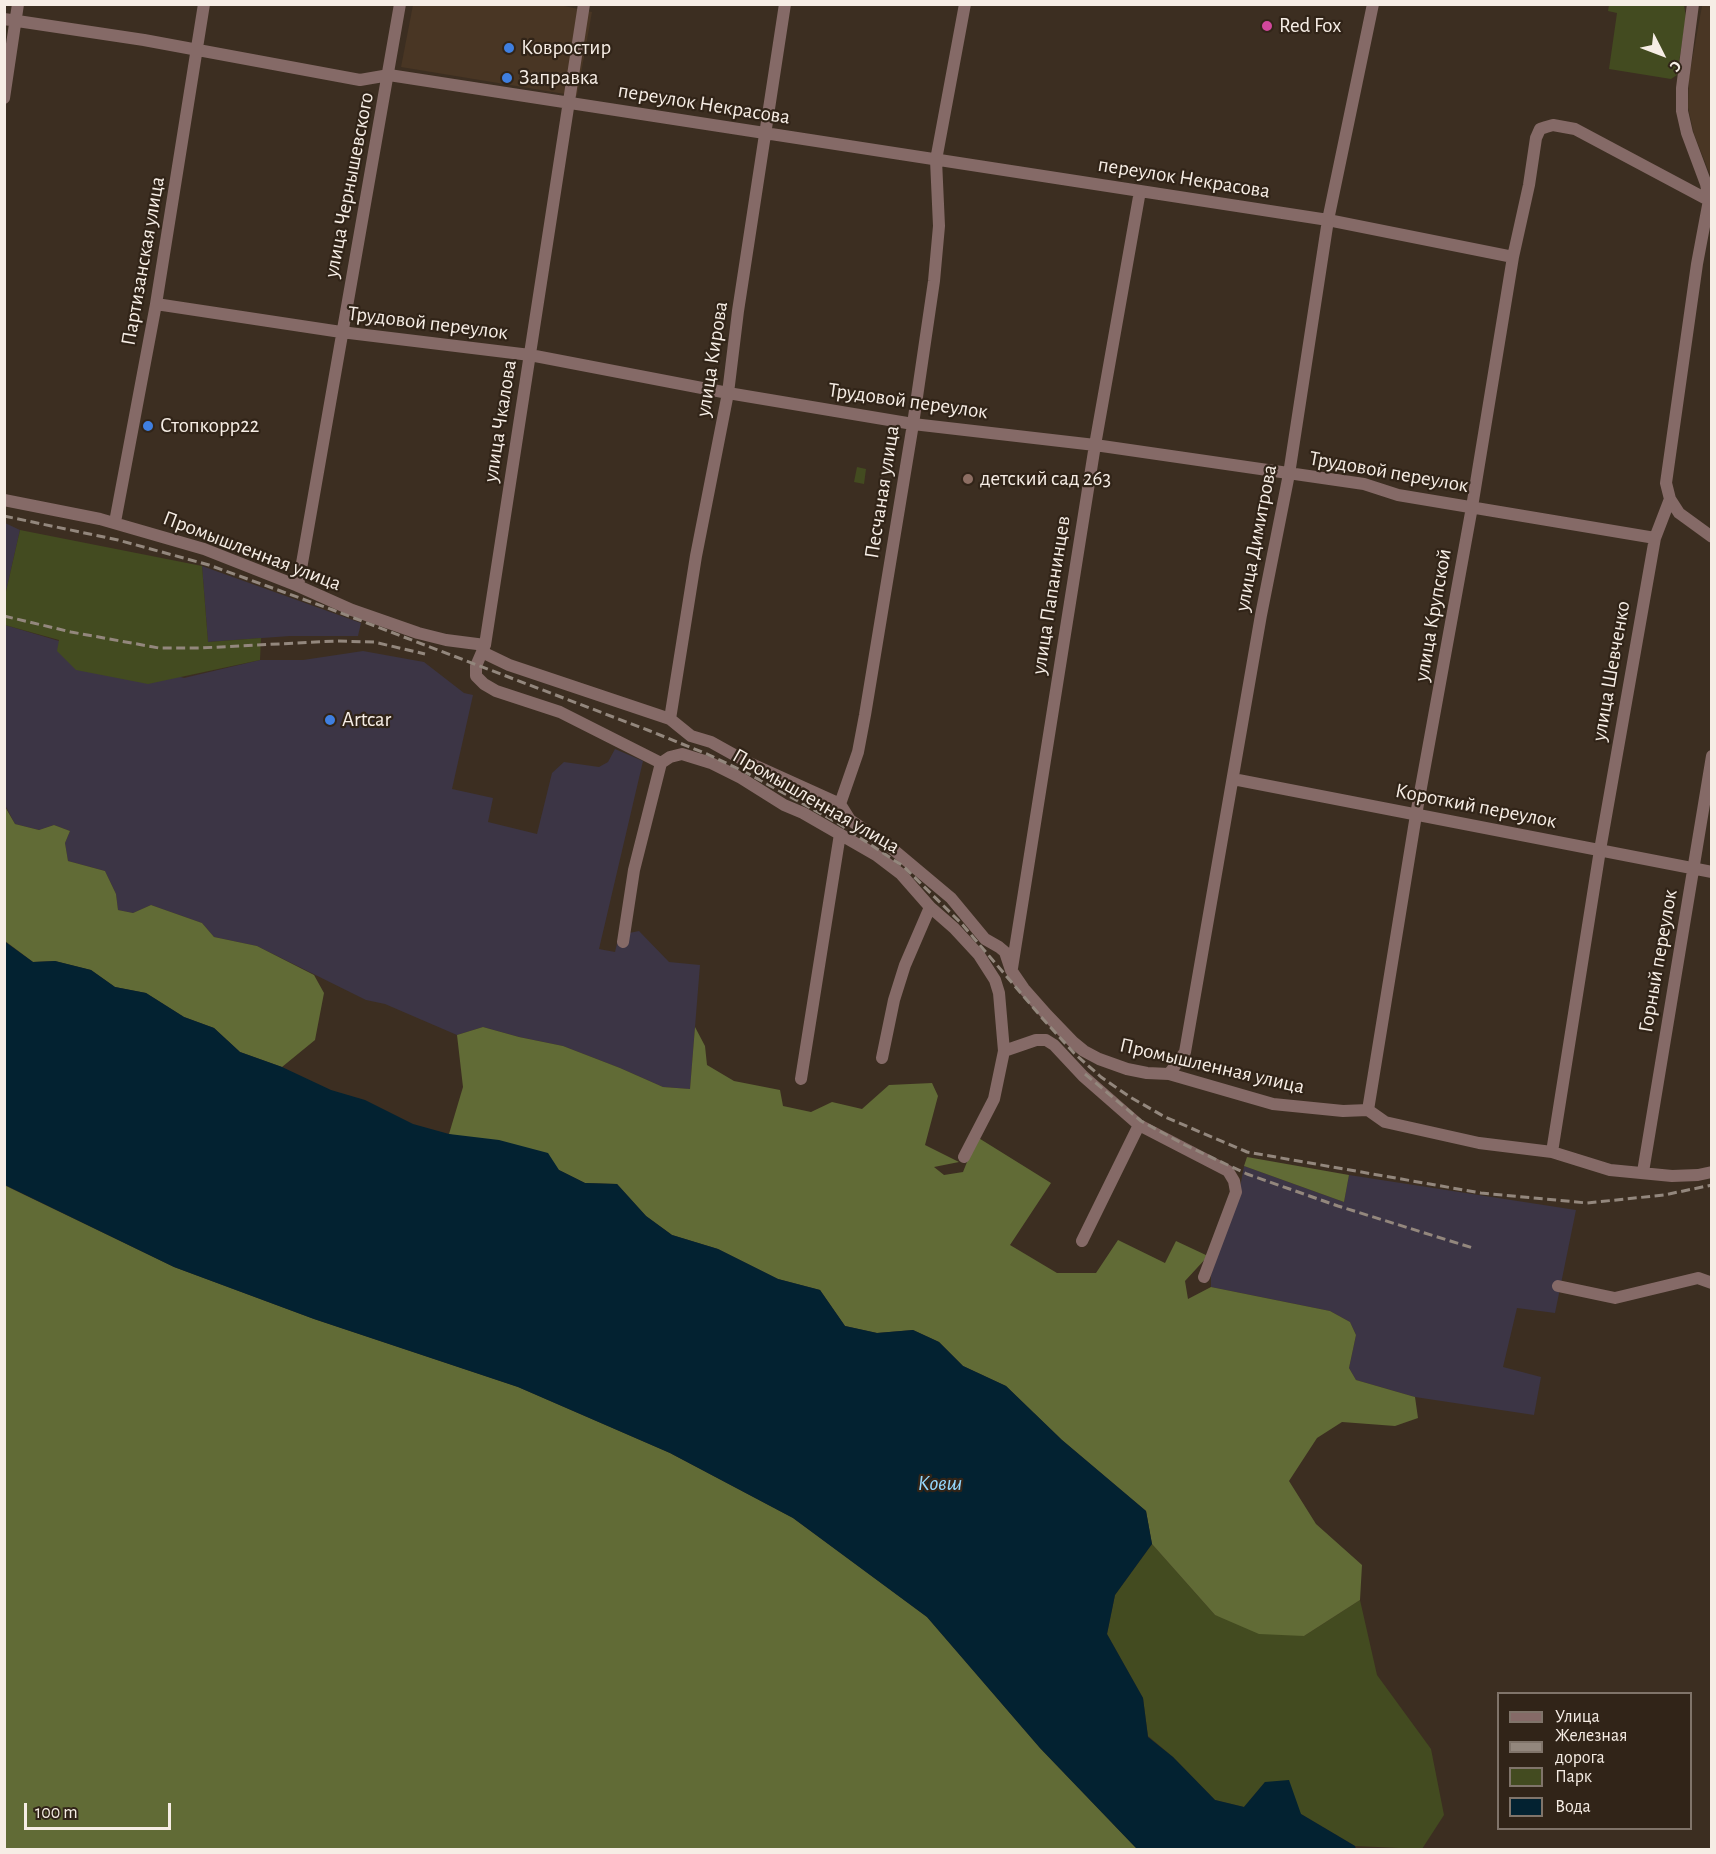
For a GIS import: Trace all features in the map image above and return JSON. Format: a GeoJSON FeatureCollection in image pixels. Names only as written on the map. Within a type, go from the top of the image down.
{"type":"FeatureCollection","features":[{"type":"Feature","properties":{"kind":"street"},"geometry":{"type":"LineString","coordinates":[[4,98],[10,20],[18,4]]}},
{"type":"Feature","properties":{"kind":"street","name":"Партизанская улица"},"geometry":{"type":"LineString","coordinates":[[115,522],[156,304],[204,4]]}},
{"type":"Feature","properties":{"kind":"street","name":"улица Чернышевского"},"geometry":{"type":"LineString","coordinates":[[298,586],[400,4]]}},
{"type":"Feature","properties":{"kind":"street","name":"улица Чкалова"},"geometry":{"type":"LineString","coordinates":[[584,4],[483,648],[476,666],[476,676],[496,692],[560,712],[661,763]]}},
{"type":"Feature","properties":{"kind":"street","name":"улица Кирова"},"geometry":{"type":"LineString","coordinates":[[670,719],[696,556],[728,393],[785,4]]}},
{"type":"Feature","properties":{"kind":"street","name":"Песчаная улица"},"geometry":{"type":"LineString","coordinates":[[840,804],[858,752],[913,424],[934,281],[939,226],[936,160],[965,4]]}},
{"type":"Feature","properties":{"kind":"street","name":"улица Димитрова"},"geometry":{"type":"LineString","coordinates":[[1169,1074],[1185,1052],[1261,615],[1289,474],[1328,220],[1373,4]]}},
{"type":"Feature","properties":{"kind":"street"},"geometry":{"type":"LineString","coordinates":[[1693,4],[1682,88],[1682,111],[1710,201]]}},
{"type":"Feature","properties":{"kind":"street","name":"переулок Некрасова"},"geometry":{"type":"LineString","coordinates":[[10,20],[198,50],[295,70],[360,80],[389,75],[1328,220],[1513,256]]}},
{"type":"Feature","properties":{"kind":"street","name":"улица Крупской"},"geometry":{"type":"LineString","coordinates":[[1368,1110],[1416,815],[1472,507],[1513,256],[1529,184],[1536,138],[1540,129],[1553,125],[1575,129],[1710,201]]}},
{"type":"Feature","properties":{"kind":"street","name":"улица Папанинцев"},"geometry":{"type":"LineString","coordinates":[[1011,970],[1095,445],[1140,191]]}},
{"type":"Feature","properties":{"kind":"street","name":"улица Шевченко"},"geometry":{"type":"LineString","coordinates":[[1552,1152],[1600,850],[1654,538],[1670,498],[1666,483],[1667,462],[1710,201]]}},
{"type":"Feature","properties":{"kind":"street","name":"Трудовой переулок"},"geometry":{"type":"LineString","coordinates":[[156,304],[341,332],[530,355],[728,393],[913,424],[1095,445],[1364,484],[1398,495],[1654,538]]}},
{"type":"Feature","properties":{"kind":"street"},"geometry":{"type":"LineString","coordinates":[[1670,498],[1680,513],[1712,537]]}},
{"type":"Feature","properties":{"kind":"street","name":"Промышленная улица"},"geometry":{"type":"LineString","coordinates":[[4,500],[115,522],[204,549],[352,610],[418,633],[483,648],[509,665],[670,719],[691,736],[711,741],[747,762],[840,804],[850,820],[889,846],[951,898],[985,939],[1005,952],[1011,970],[1047,1015],[1084,1051],[1106,1062],[1127,1070],[1169,1074],[1273,1104],[1343,1111],[1368,1110],[1385,1122],[1479,1143],[1552,1152],[1610,1170],[1672,1176],[1712,1172]]}},
{"type":"Feature","properties":{"kind":"street","name":"Промышленная улица"},"geometry":{"type":"LineString","coordinates":[[661,763],[670,757],[682,754],[711,763],[876,855],[901,874],[930,907],[979,955],[995,980],[999,993],[1004,1051],[994,1099],[964,1157]]}},
{"type":"Feature","properties":{"kind":"street","name":"Горный переулок"},"geometry":{"type":"LineString","coordinates":[[1643,1172],[1712,756]]}},
{"type":"Feature","properties":{"kind":"street"},"geometry":{"type":"LineString","coordinates":[[623,942],[634,870],[661,763]]}},
{"type":"Feature","properties":{"kind":"street","name":"Короткий переулок"},"geometry":{"type":"LineString","coordinates":[[1233,779],[1712,872]]}},
{"type":"Feature","properties":{"kind":"street"},"geometry":{"type":"LineString","coordinates":[[801,1079],[840,834]]}},
{"type":"Feature","properties":{"kind":"street"},"geometry":{"type":"LineString","coordinates":[[882,1058],[894,1000],[905,965],[930,907]]}},
{"type":"Feature","properties":{"kind":"street"},"geometry":{"type":"LineString","coordinates":[[1004,1051],[1036,1040],[1046,1040],[1139,1125],[1228,1171],[1234,1181],[1236,1192],[1204,1277]]}},
{"type":"Feature","properties":{"kind":"street"},"geometry":{"type":"LineString","coordinates":[[1082,1241],[1139,1125]]}},
{"type":"Feature","properties":{"kind":"street"},"geometry":{"type":"LineString","coordinates":[[1558,1286],[1615,1298],[1698,1278],[1712,1282]]}},
{"type":"Feature","properties":{"kind":"shaded area"},"geometry":{"type":"Polygon","coordinates":[[[555,4],[592,12],[577,96],[401,67],[413,5],[555,4]]]}},
{"type":"Feature","properties":{"kind":"shaded area"},"geometry":{"type":"Polygon","coordinates":[[[1704,5],[1711,5],[1711,177],[1694,134],[1688,107],[1689,77],[1704,5]]]}},
{"type":"Feature","properties":{"kind":"shaded area"},"geometry":{"type":"Polygon","coordinates":[[[4,523],[20,530],[5,596],[4,523]]]}},
{"type":"Feature","properties":{"kind":"shaded area"},"geometry":{"type":"Polygon","coordinates":[[[202,566],[361,623],[358,636],[290,636],[208,642],[202,566]]]}},
{"type":"Feature","properties":{"kind":"shaded area"},"geometry":{"type":"Polygon","coordinates":[[[5,625],[184,678],[260,660],[303,660],[363,651],[424,662],[464,693],[473,695],[452,789],[493,798],[488,822],[537,834],[552,773],[564,762],[599,767],[608,762],[615,749],[643,761],[599,949],[615,952],[619,935],[639,931],[669,962],[700,965],[690,1089],[663,1087],[563,1046],[483,1027],[457,1035],[385,1004],[366,1000],[257,946],[214,937],[202,923],[151,905],[133,913],[118,910],[116,894],[105,871],[68,861],[65,843],[70,831],[54,825],[39,830],[15,824],[5,805],[5,625]]]}},
{"type":"Feature","properties":{"kind":"shaded area"},"geometry":{"type":"Polygon","coordinates":[[[1244,1166],[1344,1202],[1349,1175],[1576,1210],[1555,1313],[1517,1308],[1503,1367],[1541,1377],[1534,1415],[1415,1397],[1356,1380],[1349,1368],[1356,1335],[1350,1322],[1330,1311],[1211,1287],[1211,1274],[1239,1193],[1244,1166]]]}},
{"type":"Feature","properties":{"kind":"green space"},"geometry":{"type":"Polygon","coordinates":[[[1609,5],[1684,5],[1686,17],[1677,75],[1671,79],[1609,69],[1617,13],[1608,11],[1609,5]]]}},
{"type":"Feature","properties":{"kind":"green space"},"geometry":{"type":"Polygon","coordinates":[[[857,467],[866,469],[864,484],[854,482],[857,467]]]}},
{"type":"Feature","properties":{"kind":"green space"},"geometry":{"type":"Polygon","coordinates":[[[20,530],[202,566],[208,642],[261,638],[260,660],[148,684],[76,670],[57,651],[59,640],[5,625],[5,596],[20,530]]]}},
{"type":"Feature","properties":{"kind":"green space"},"geometry":{"type":"Polygon","coordinates":[[[4,805],[15,824],[39,830],[54,825],[70,831],[65,843],[68,861],[105,871],[116,894],[118,910],[133,913],[151,905],[202,923],[214,937],[257,946],[314,975],[324,993],[315,1040],[282,1067],[240,1052],[214,1028],[184,1017],[146,993],[115,987],[91,970],[55,961],[33,962],[5,941],[4,805]]]}},
{"type":"Feature","properties":{"kind":"green space"},"geometry":{"type":"Polygon","coordinates":[[[483,1027],[563,1046],[663,1087],[690,1089],[695,1027],[705,1046],[707,1065],[734,1081],[780,1090],[783,1106],[811,1112],[832,1102],[862,1109],[889,1085],[932,1083],[938,1096],[925,1145],[959,1162],[934,1167],[944,1175],[963,1172],[977,1137],[1051,1183],[1010,1245],[1057,1273],[1096,1273],[1118,1240],[1165,1263],[1176,1241],[1208,1256],[1185,1281],[1188,1299],[1211,1287],[1330,1311],[1350,1322],[1356,1335],[1349,1368],[1356,1380],[1415,1397],[1418,1418],[1395,1426],[1342,1422],[1317,1438],[1289,1481],[1316,1524],[1362,1565],[1360,1600],[1304,1636],[1259,1634],[1215,1615],[1152,1544],[1146,1511],[1062,1440],[1006,1386],[963,1366],[939,1342],[913,1330],[877,1333],[845,1326],[820,1290],[778,1279],[718,1249],[672,1235],[646,1216],[617,1184],[585,1183],[559,1170],[449,1134],[463,1087],[457,1035],[483,1027]]]}},
{"type":"Feature","properties":{"kind":"green space"},"geometry":{"type":"Polygon","coordinates":[[[1247,1157],[1349,1175],[1344,1202],[1244,1166],[1247,1157]]]}},
{"type":"Feature","properties":{"kind":"green space"},"geometry":{"type":"Polygon","coordinates":[[[4,1185],[174,1267],[314,1319],[518,1387],[670,1453],[793,1518],[927,1617],[1040,1748],[1137,1849],[5,1849],[4,1185]]]}},
{"type":"Feature","properties":{"kind":"green space"},"geometry":{"type":"Polygon","coordinates":[[[1152,1544],[1215,1615],[1304,1636],[1360,1600],[1377,1675],[1431,1749],[1444,1815],[1422,1849],[1355,1846],[1301,1814],[1265,1782],[1244,1807],[1215,1800],[1173,1757],[1148,1736],[1143,1698],[1107,1634],[1115,1595],[1152,1544]]]}},
{"type":"Feature","properties":{"kind":"water","name":"Ковш"},"geometry":{"type":"Polygon","coordinates":[[[4,941],[33,962],[55,961],[91,970],[115,987],[146,993],[184,1017],[214,1028],[240,1052],[282,1067],[331,1090],[365,1100],[413,1124],[449,1134],[499,1140],[548,1153],[559,1170],[585,1183],[617,1184],[646,1216],[672,1235],[718,1249],[778,1279],[820,1290],[845,1326],[877,1333],[913,1330],[939,1342],[963,1366],[1006,1386],[1062,1440],[1146,1511],[1152,1544],[1115,1595],[1107,1634],[1143,1698],[1148,1737],[1173,1757],[1215,1800],[1244,1807],[1265,1782],[1289,1780],[1301,1814],[1355,1846],[1356,1849],[1137,1849],[1040,1748],[927,1617],[793,1518],[670,1453],[518,1387],[314,1319],[174,1267],[5,1185],[4,941]]]}},
{"type":"Feature","properties":{"kind":"railway"},"geometry":{"type":"LineString","coordinates":[[4,516],[118,540],[209,565],[650,731],[747,773],[836,822],[903,866],[961,923],[1043,1019],[1074,1053],[1101,1077],[1165,1117],[1247,1152],[1481,1193],[1587,1203],[1664,1195],[1712,1185]]}},
{"type":"Feature","properties":{"kind":"railway"},"geometry":{"type":"LineString","coordinates":[[4,616],[71,632],[159,648],[336,641],[374,642],[425,654]]}},
{"type":"Feature","properties":{"kind":"railway"},"geometry":{"type":"LineString","coordinates":[[1085,1074],[1141,1121],[1247,1174],[1338,1206],[1473,1248]]}},
{"type":"Feature","properties":{"kind":"place","name":"Red Fox"},"geometry":{"type":"Point","coordinates":[1267,26]}},
{"type":"Feature","properties":{"kind":"place","name":"Ковростир"},"geometry":{"type":"Point","coordinates":[509,48]}},
{"type":"Feature","properties":{"kind":"place","name":"Заправка"},"geometry":{"type":"Point","coordinates":[507,78]}},
{"type":"Feature","properties":{"kind":"place","name":"Стопкорр22"},"geometry":{"type":"Point","coordinates":[148,426]}},
{"type":"Feature","properties":{"kind":"place","name":"детский сад 263"},"geometry":{"type":"Point","coordinates":[968,479]}},
{"type":"Feature","properties":{"kind":"place","name":"Artcar"},"geometry":{"type":"Point","coordinates":[330,720]}}]}
